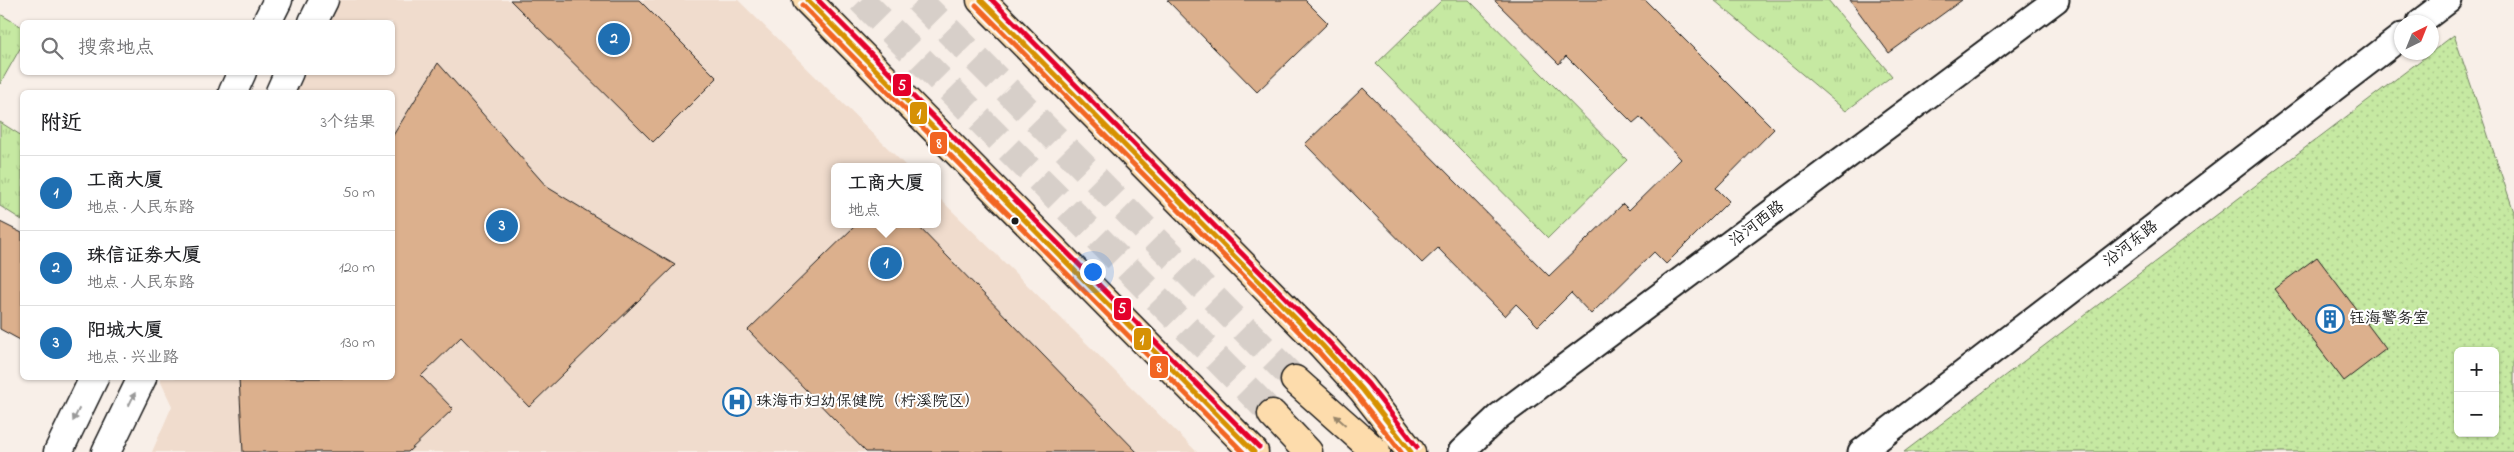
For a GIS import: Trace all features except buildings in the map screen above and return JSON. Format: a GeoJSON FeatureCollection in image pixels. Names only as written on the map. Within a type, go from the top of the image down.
{"type":"FeatureCollection","features":[{"type":"Feature","properties":{"kind":"main road"},"geometry":{"type":"LineString","coordinates":[[268,20],[278,0]]}},
{"type":"Feature","properties":{"kind":"main road"},"geometry":{"type":"LineString","coordinates":[[314,20],[324,0]]}},
{"type":"Feature","properties":{"kind":"main road"},"geometry":{"type":"LineString","coordinates":[[807,0],[1254,452]]}},
{"type":"Feature","properties":{"kind":"main road"},"geometry":{"type":"LineString","coordinates":[[981,0],[1322,345],[1362,389],[1411,452]]}},
{"type":"Feature","properties":{"kind":"main road"},"geometry":{"type":"LineString","coordinates":[[234,90],[241,75]]}},
{"type":"Feature","properties":{"kind":"main road"},"geometry":{"type":"LineString","coordinates":[[281,90],[288,75]]}},
{"type":"Feature","properties":{"kind":"main road"},"geometry":{"type":"LineString","coordinates":[[58,452],[93,380]]}},
{"type":"Feature","properties":{"kind":"main road"},"geometry":{"type":"LineString","coordinates":[[106,452],[141,380]]}},
{"type":"Feature","properties":{"kind":"main road"},"geometry":{"type":"LineString","coordinates":[[1295,380],[1376,452]]}},
{"type":"Feature","properties":{"kind":"main road"},"geometry":{"type":"LineString","coordinates":[[1272,414],[1308,452]]}},
{"type":"Feature","properties":{"kind":"street","name":"沿河西路"},"geometry":{"type":"LineString","coordinates":[[1461,452],[1499,416],[2056,0]]}},
{"type":"Feature","properties":{"kind":"street"},"geometry":{"type":"LineString","coordinates":[[2429,15],[2449,0]]}},
{"type":"Feature","properties":{"kind":"street","name":"沿河东路"},"geometry":{"type":"LineString","coordinates":[[1861,452],[2394,42]]}},
{"type":"Feature","properties":{"kind":"shaded area"},"geometry":{"type":"Polygon","coordinates":[[[325,0],[738,0],[903,163],[831,163],[831,228],[941,228],[941,200],[1197,452],[152,452],[172,406],[160,380],[395,380],[395,90],[281,90],[289,75],[395,75],[395,20],[315,20],[325,0]]]}},
{"type":"Feature","properties":{"kind":"green space"},"geometry":{"type":"Polygon","coordinates":[[[1442,0],[1469,0],[1627,160],[1548,238],[1376,64],[1442,0]]]}},
{"type":"Feature","properties":{"kind":"green space"},"geometry":{"type":"Polygon","coordinates":[[[1714,0],[1828,0],[1892,76],[1846,111],[1714,0]]]}},
{"type":"Feature","properties":{"kind":"green space"},"geometry":{"type":"Polygon","coordinates":[[[0,14],[20,26],[20,49],[0,84],[0,14]]]}},
{"type":"Feature","properties":{"kind":"green space"},"geometry":{"type":"Polygon","coordinates":[[[2454,35],[2514,212],[2514,452],[1904,452],[2421,60],[2439,60],[2439,46],[2454,35]]]}},
{"type":"Feature","properties":{"kind":"green space"},"geometry":{"type":"Polygon","coordinates":[[[0,122],[20,135],[20,219],[0,206],[0,122]]]}},
{"type":"Feature","properties":{"kind":"tunnel"},"geometry":{"type":"LineString","coordinates":[[861,0],[1272,414]]}},
{"type":"Feature","properties":{"kind":"tunnel"},"geometry":{"type":"LineString","coordinates":[[918,0],[1295,380]]}},
{"type":"Feature","properties":{"kind":"transit line","name":"1"},"geometry":{"type":"LineString","coordinates":[[807,0],[1254,452]]}},
{"type":"Feature","properties":{"kind":"transit line","name":"5"},"geometry":{"type":"LineString","coordinates":[[818,0],[1259,447]]}},
{"type":"Feature","properties":{"kind":"transit line","name":"1"},"geometry":{"type":"LineString","coordinates":[[981,0],[1322,345],[1362,389],[1411,452]]}},
{"type":"Feature","properties":{"kind":"transit line","name":"5"},"geometry":{"type":"LineString","coordinates":[[992,0],[1327,340],[1368,384],[1417,447]]}},
{"type":"Feature","properties":{"kind":"transit line","name":"8"},"geometry":{"type":"LineString","coordinates":[[802,5],[1243,452]]}},
{"type":"Feature","properties":{"kind":"transit line","name":"8"},"geometry":{"type":"LineString","coordinates":[[976,5],[1317,350],[1356,394],[1401,452]]}},
{"type":"Feature","properties":{"kind":"place","name":"珠信证券大厦"},"geometry":{"type":"Point","coordinates":[614,39]}},
{"type":"Feature","properties":{"kind":"place","name":"阳城大厦"},"geometry":{"type":"Point","coordinates":[502,226]}},
{"type":"Feature","properties":{"kind":"place","name":"工商大厦"},"geometry":{"type":"Point","coordinates":[886,263]}},
{"type":"Feature","properties":{"kind":"place","name":"钰海警务室"},"geometry":{"type":"Point","coordinates":[2330,319]}},
{"type":"Feature","properties":{"kind":"place","name":"珠海市妇幼保健院（柠溪院区）"},"geometry":{"type":"Point","coordinates":[737,402]}}]}
